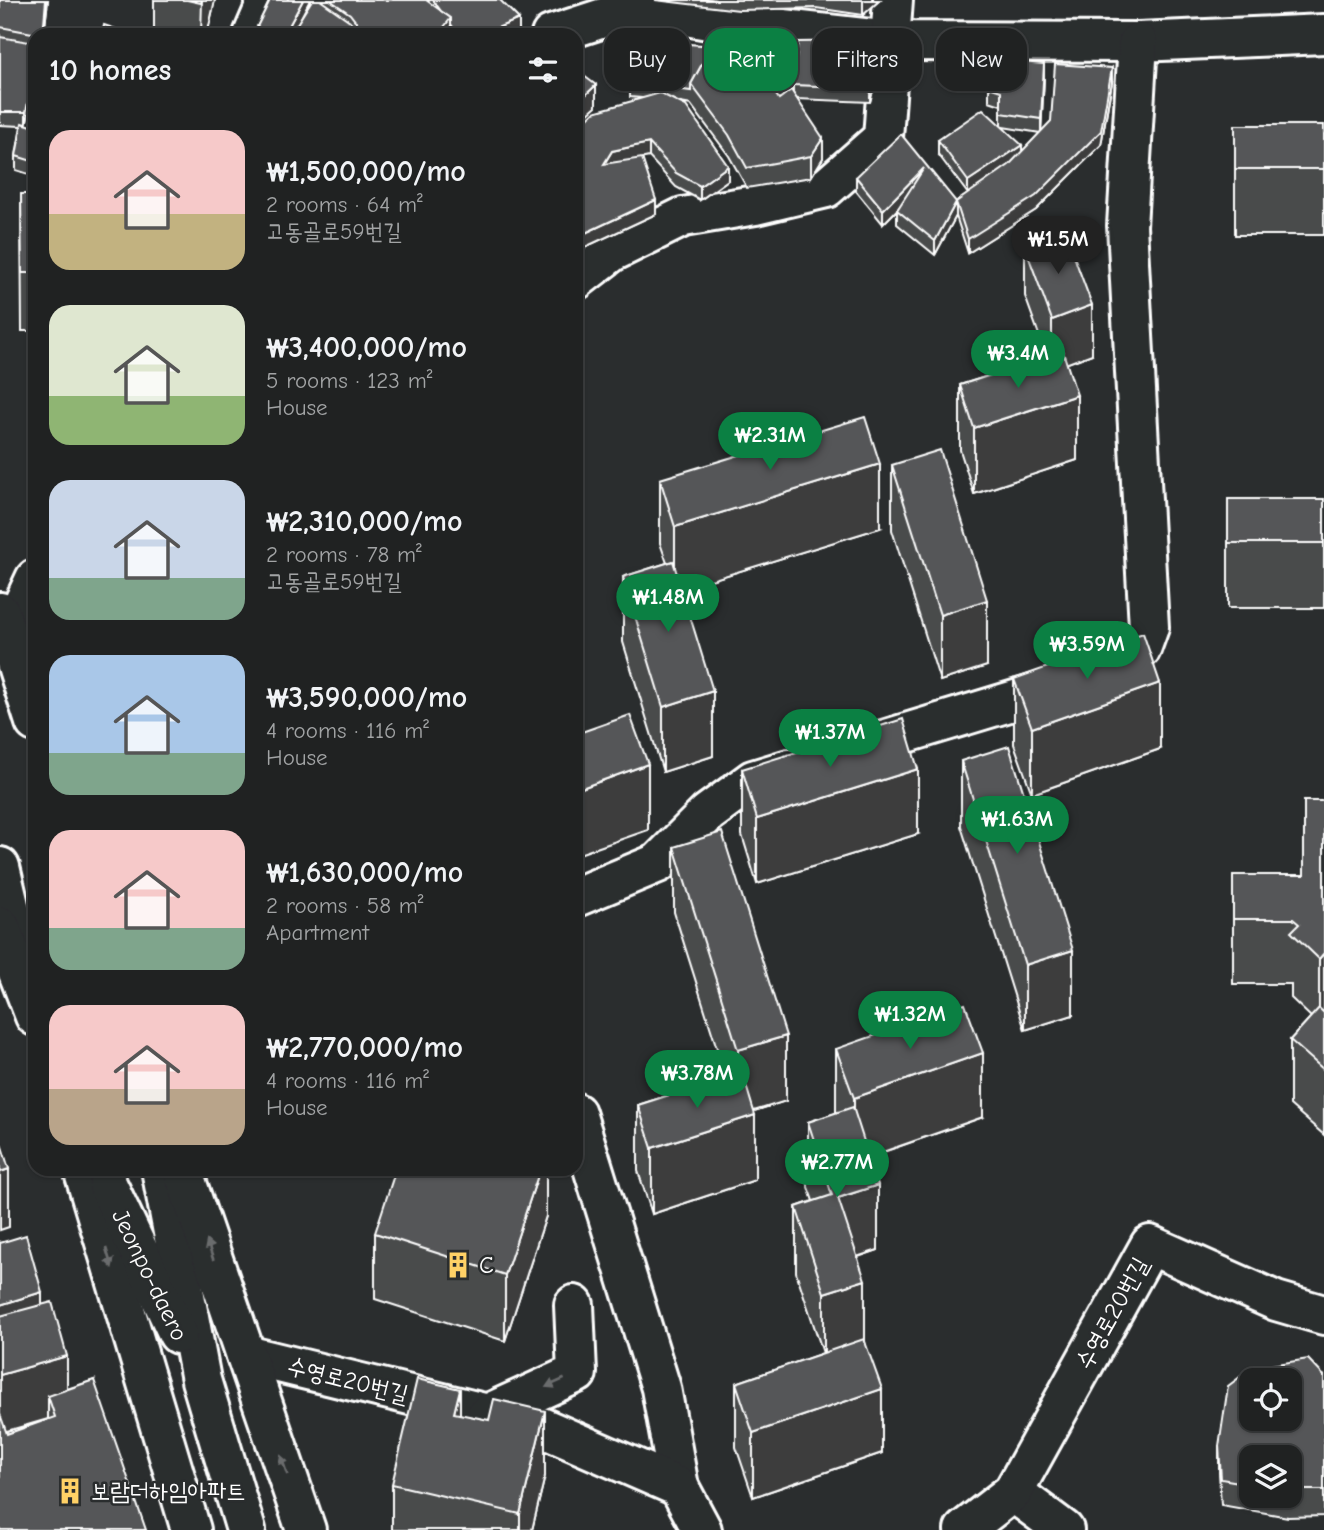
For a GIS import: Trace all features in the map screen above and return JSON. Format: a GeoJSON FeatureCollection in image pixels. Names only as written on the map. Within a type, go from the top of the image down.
{"type":"FeatureCollection","features":[{"type":"Feature","properties":{"kind":"main road"},"geometry":{"type":"LineString","coordinates":[[256,28],[268,0]]}},
{"type":"Feature","properties":{"kind":"main road"},"geometry":{"type":"LineString","coordinates":[[891,28],[893,0]]}},
{"type":"Feature","properties":{"kind":"main road"},"geometry":{"type":"LineString","coordinates":[[572,28],[637,7],[714,21],[812,32]]}},
{"type":"Feature","properties":{"kind":"main road"},"geometry":{"type":"LineString","coordinates":[[922,41],[1138,42],[1324,34]]}},
{"type":"Feature","properties":{"kind":"main road"},"geometry":{"type":"LineString","coordinates":[[583,894],[657,863],[708,813],[753,780],[1118,669],[1141,649],[1149,627],[1127,226],[1138,42]]}},
{"type":"Feature","properties":{"kind":"main road"},"geometry":{"type":"LineString","coordinates":[[583,275],[612,252],[683,217],[755,205],[825,188],[883,138],[886,91]]}},
{"type":"Feature","properties":{"kind":"main road"},"geometry":{"type":"LineString","coordinates":[[28,589],[4,625],[28,700]]}},
{"type":"Feature","properties":{"kind":"main road"},"geometry":{"type":"LineString","coordinates":[[0,867],[28,986]]}},
{"type":"Feature","properties":{"kind":"main road"},"geometry":{"type":"LineString","coordinates":[[0,926],[28,998]]}},
{"type":"Feature","properties":{"kind":"main road"},"geometry":{"type":"LineString","coordinates":[[0,953],[28,1003]]}},
{"type":"Feature","properties":{"kind":"main road"},"geometry":{"type":"LineString","coordinates":[[583,1136],[661,1388],[679,1487],[702,1530]]}},
{"type":"Feature","properties":{"kind":"main road"},"geometry":{"type":"LineString","coordinates":[[85,1176],[191,1530]]}},
{"type":"Feature","properties":{"kind":"main road","name":"Jeonpo-daero"},"geometry":{"type":"LineString","coordinates":[[102,1176],[201,1380]]}},
{"type":"Feature","properties":{"kind":"main road","name":"Jeonpo-daero"},"geometry":{"type":"LineString","coordinates":[[162,1176],[201,1380],[246,1530]]}},
{"type":"Feature","properties":{"kind":"main road"},"geometry":{"type":"LineString","coordinates":[[184,1176],[306,1530]]}},
{"type":"Feature","properties":{"kind":"main road","name":"수영로20번길"},"geometry":{"type":"LineString","coordinates":[[964,1530],[1013,1492],[1150,1245],[1276,1301],[1324,1315]]}},
{"type":"Feature","properties":{"kind":"main road"},"geometry":{"type":"LineString","coordinates":[[487,1414],[577,1373],[574,1305]]}},
{"type":"Feature","properties":{"kind":"main road","name":"수영로20번길"},"geometry":{"type":"LineString","coordinates":[[246,1355],[541,1427],[679,1487]]}},
{"type":"Feature","properties":{"kind":"main road"},"geometry":{"type":"LineString","coordinates":[[1013,1492],[1064,1530]]}},
{"type":"Feature","properties":{"kind":"building"},"geometry":{"type":"Polygon","coordinates":[[[0,0],[46,0],[44,28],[28,28],[28,32],[0,27],[0,0]]]}},
{"type":"Feature","properties":{"kind":"building"},"geometry":{"type":"Polygon","coordinates":[[[270,0],[303,0],[288,28],[256,28],[270,0]]]}},
{"type":"Feature","properties":{"kind":"building"},"geometry":{"type":"Polygon","coordinates":[[[312,0],[320,0],[356,28],[294,28],[312,0]]]}},
{"type":"Feature","properties":{"kind":"building"},"geometry":{"type":"Polygon","coordinates":[[[330,0],[426,0],[451,18],[443,28],[361,28],[350,14],[330,0]]]}},
{"type":"Feature","properties":{"kind":"building"},"geometry":{"type":"Polygon","coordinates":[[[433,0],[500,0],[519,19],[497,28],[454,28],[451,18],[441,11],[433,0]]]}},
{"type":"Feature","properties":{"kind":"building"},"geometry":{"type":"Polygon","coordinates":[[[0,37],[28,42],[26,112],[0,112],[0,37]]]}},
{"type":"Feature","properties":{"kind":"building"},"geometry":{"type":"Polygon","coordinates":[[[798,42],[812,42],[812,86],[798,85],[798,42]]]}},
{"type":"Feature","properties":{"kind":"building"},"geometry":{"type":"Polygon","coordinates":[[[690,44],[704,45],[704,60],[691,84],[691,91],[690,44]]]}},
{"type":"Feature","properties":{"kind":"building"},"geometry":{"type":"Polygon","coordinates":[[[704,60],[704,91],[774,91],[779,99],[792,91],[823,138],[811,156],[747,168],[729,135],[691,84],[704,60]]]}},
{"type":"Feature","properties":{"kind":"building"},"geometry":{"type":"Polygon","coordinates":[[[1027,63],[1044,64],[1041,119],[1001,113],[1001,91],[1027,91],[1027,63]]]}},
{"type":"Feature","properties":{"kind":"building"},"geometry":{"type":"Polygon","coordinates":[[[1055,64],[1112,68],[1101,131],[1036,196],[968,239],[956,202],[1009,165],[1051,121],[1055,64]]]}},
{"type":"Feature","properties":{"kind":"building"},"geometry":{"type":"Polygon","coordinates":[[[583,75],[596,85],[583,97],[583,75]]]}},
{"type":"Feature","properties":{"kind":"building"},"geometry":{"type":"Polygon","coordinates":[[[660,93],[686,106],[728,166],[700,186],[676,173],[649,143],[612,151],[604,164],[642,158],[656,200],[583,234],[583,122],[594,112],[660,93]]]}},
{"type":"Feature","properties":{"kind":"building"},"geometry":{"type":"Polygon","coordinates":[[[983,109],[1022,145],[968,181],[938,140],[983,109]]]}},
{"type":"Feature","properties":{"kind":"building"},"geometry":{"type":"Polygon","coordinates":[[[22,123],[28,125],[28,160],[16,156],[22,123]]]}},
{"type":"Feature","properties":{"kind":"building"},"geometry":{"type":"Polygon","coordinates":[[[1235,125],[1324,125],[1324,169],[1235,169],[1235,125]]]}},
{"type":"Feature","properties":{"kind":"building"},"geometry":{"type":"Polygon","coordinates":[[[901,134],[956,202],[935,241],[897,210],[924,168],[883,210],[856,177],[901,134]]]}},
{"type":"Feature","properties":{"kind":"building"},"geometry":{"type":"Polygon","coordinates":[[[21,194],[28,194],[28,273],[22,273],[21,194]]]}},
{"type":"Feature","properties":{"kind":"building"},"geometry":{"type":"Polygon","coordinates":[[[1065,232],[1092,305],[1052,320],[1025,247],[1065,232]]]}},
{"type":"Feature","properties":{"kind":"building"},"geometry":{"type":"Polygon","coordinates":[[[1063,352],[1077,395],[974,428],[960,385],[1063,352]]]}},
{"type":"Feature","properties":{"kind":"building"},"geometry":{"type":"Polygon","coordinates":[[[865,417],[880,464],[675,527],[660,479],[865,417]]]}},
{"type":"Feature","properties":{"kind":"building"},"geometry":{"type":"Polygon","coordinates":[[[940,450],[987,600],[940,615],[892,465],[940,450]]]}},
{"type":"Feature","properties":{"kind":"building"},"geometry":{"type":"Polygon","coordinates":[[[1228,499],[1324,499],[1324,543],[1228,543],[1228,499]]]}},
{"type":"Feature","properties":{"kind":"building"},"geometry":{"type":"Polygon","coordinates":[[[673,561],[713,691],[663,707],[623,577],[673,561]]]}},
{"type":"Feature","properties":{"kind":"building"},"geometry":{"type":"Polygon","coordinates":[[[1143,633],[1160,683],[1032,728],[1014,679],[1143,633]]]}},
{"type":"Feature","properties":{"kind":"building"},"geometry":{"type":"Polygon","coordinates":[[[630,715],[648,764],[583,787],[583,732],[630,715]]]}},
{"type":"Feature","properties":{"kind":"building"},"geometry":{"type":"Polygon","coordinates":[[[903,719],[918,769],[757,819],[742,769],[903,719]]]}},
{"type":"Feature","properties":{"kind":"building"},"geometry":{"type":"Polygon","coordinates":[[[1009,746],[1073,950],[1025,965],[961,761],[1009,746]]]}},
{"type":"Feature","properties":{"kind":"building"},"geometry":{"type":"Polygon","coordinates":[[[1304,801],[1324,801],[1324,953],[1319,959],[1291,932],[1299,924],[1293,919],[1233,919],[1233,875],[1304,875],[1304,801]]]}},
{"type":"Feature","properties":{"kind":"building"},"geometry":{"type":"Polygon","coordinates":[[[722,832],[786,1036],[738,1050],[674,847],[722,832]]]}},
{"type":"Feature","properties":{"kind":"building"},"geometry":{"type":"Polygon","coordinates":[[[965,1004],[983,1053],[854,1098],[836,1049],[965,1004]]]}},
{"type":"Feature","properties":{"kind":"building"},"geometry":{"type":"Polygon","coordinates":[[[1319,1008],[1324,1013],[1324,1070],[1290,1040],[1319,1008]]]}},
{"type":"Feature","properties":{"kind":"building"},"geometry":{"type":"Polygon","coordinates":[[[742,1072],[755,1115],[652,1148],[638,1105],[742,1072]]]}},
{"type":"Feature","properties":{"kind":"building"},"geometry":{"type":"Polygon","coordinates":[[[853,1107],[878,1185],[838,1198],[865,1280],[824,1293],[796,1207],[832,1195],[808,1122],[853,1107]]]}},
{"type":"Feature","properties":{"kind":"building"},"geometry":{"type":"Polygon","coordinates":[[[0,1140],[9,1169],[0,1172],[0,1140]]]}},
{"type":"Feature","properties":{"kind":"building"},"geometry":{"type":"Polygon","coordinates":[[[394,1176],[538,1176],[505,1275],[375,1233],[394,1176]]]}},
{"type":"Feature","properties":{"kind":"building"},"geometry":{"type":"Polygon","coordinates":[[[26,1235],[42,1292],[0,1305],[0,1243],[26,1235]]]}},
{"type":"Feature","properties":{"kind":"building"},"geometry":{"type":"Polygon","coordinates":[[[52,1302],[67,1356],[0,1375],[0,1316],[52,1302]]]}},
{"type":"Feature","properties":{"kind":"building"},"geometry":{"type":"Polygon","coordinates":[[[864,1339],[882,1389],[753,1433],[736,1383],[864,1339]]]}},
{"type":"Feature","properties":{"kind":"building"},"geometry":{"type":"Polygon","coordinates":[[[1308,1359],[1324,1376],[1324,1490],[1302,1490],[1302,1445],[1239,1445],[1239,1482],[1221,1479],[1219,1446],[1228,1386],[1239,1378],[1239,1431],[1302,1431],[1302,1368],[1252,1368],[1308,1359]]]}},
{"type":"Feature","properties":{"kind":"building"},"geometry":{"type":"Polygon","coordinates":[[[417,1379],[460,1389],[454,1413],[489,1420],[494,1399],[545,1411],[520,1514],[392,1484],[417,1379]]]}},
{"type":"Feature","properties":{"kind":"building"},"geometry":{"type":"Polygon","coordinates":[[[94,1380],[146,1530],[0,1530],[0,1414],[7,1434],[55,1417],[48,1396],[94,1380]]]}},
{"type":"Feature","properties":{"kind":"place","name":"C"},"geometry":{"type":"Point","coordinates":[458,1265]}},
{"type":"Feature","properties":{"kind":"place","name":"보람더하임아파트"},"geometry":{"type":"Point","coordinates":[70,1491]}}]}
